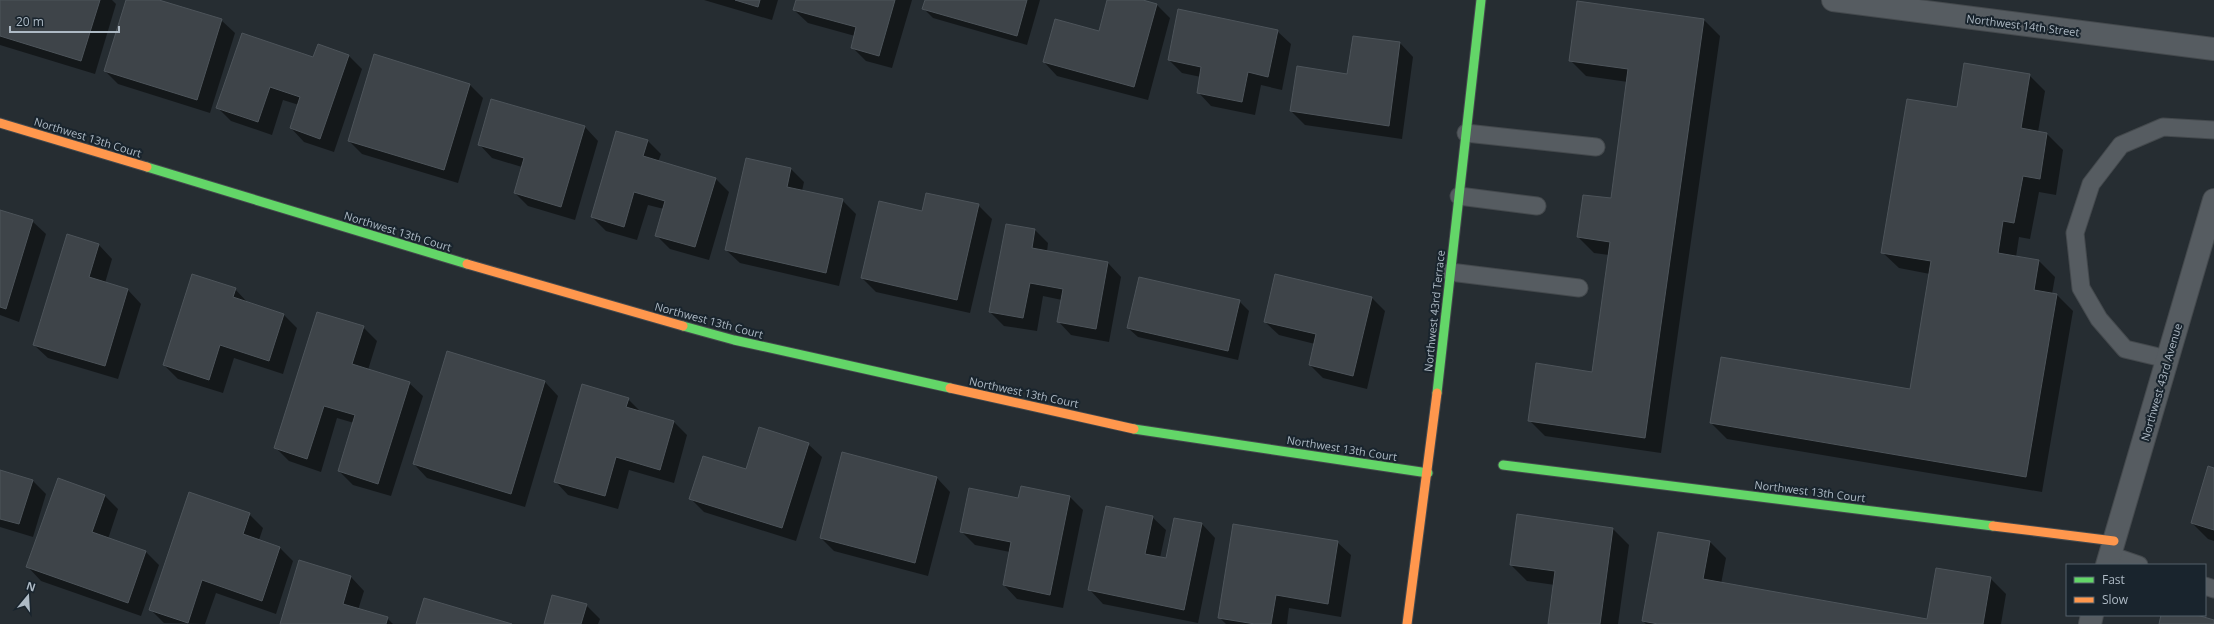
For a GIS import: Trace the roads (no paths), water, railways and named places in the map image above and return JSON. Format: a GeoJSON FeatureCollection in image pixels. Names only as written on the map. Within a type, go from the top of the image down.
{"type":"FeatureCollection","features":[{"type":"Feature","properties":{"kind":"street","name":"Northwest 43rd Terrace"},"geometry":{"type":"LineString","coordinates":[[1407,624],[1428,473],[1481,0]]}},
{"type":"Feature","properties":{"kind":"street","name":"Northwest 14th Street"},"geometry":{"type":"LineString","coordinates":[[1833,0],[2214,49]]}},
{"type":"Feature","properties":{"kind":"street","name":"Northwest 13th Court"},"geometry":{"type":"LineString","coordinates":[[0,123],[509,277],[734,340],[1130,428],[1428,473]]}},
{"type":"Feature","properties":{"kind":"street","name":"Northwest 43rd Avenue"},"geometry":{"type":"LineString","coordinates":[[2110,554],[2214,200]]}},
{"type":"Feature","properties":{"kind":"street","name":"Northwest 13th Court"},"geometry":{"type":"LineString","coordinates":[[1503,465],[2110,554]]}},
{"type":"Feature","properties":{"kind":"lane"},"geometry":{"type":"LineString","coordinates":[[2168,359],[2125,349],[2099,320],[2081,288],[2075,233],[2091,184],[2121,145],[2163,127],[2214,130]]}},
{"type":"Feature","properties":{"kind":"lane"},"geometry":{"type":"LineString","coordinates":[[1466,133],[1596,147]]}},
{"type":"Feature","properties":{"kind":"lane"},"geometry":{"type":"LineString","coordinates":[[1459,196],[1537,206]]}},
{"type":"Feature","properties":{"kind":"lane"},"geometry":{"type":"LineString","coordinates":[[1450,272],[1579,288]]}},
{"type":"Feature","properties":{"kind":"lane"},"geometry":{"type":"LineString","coordinates":[[2110,554],[2136,564]]}}]}
